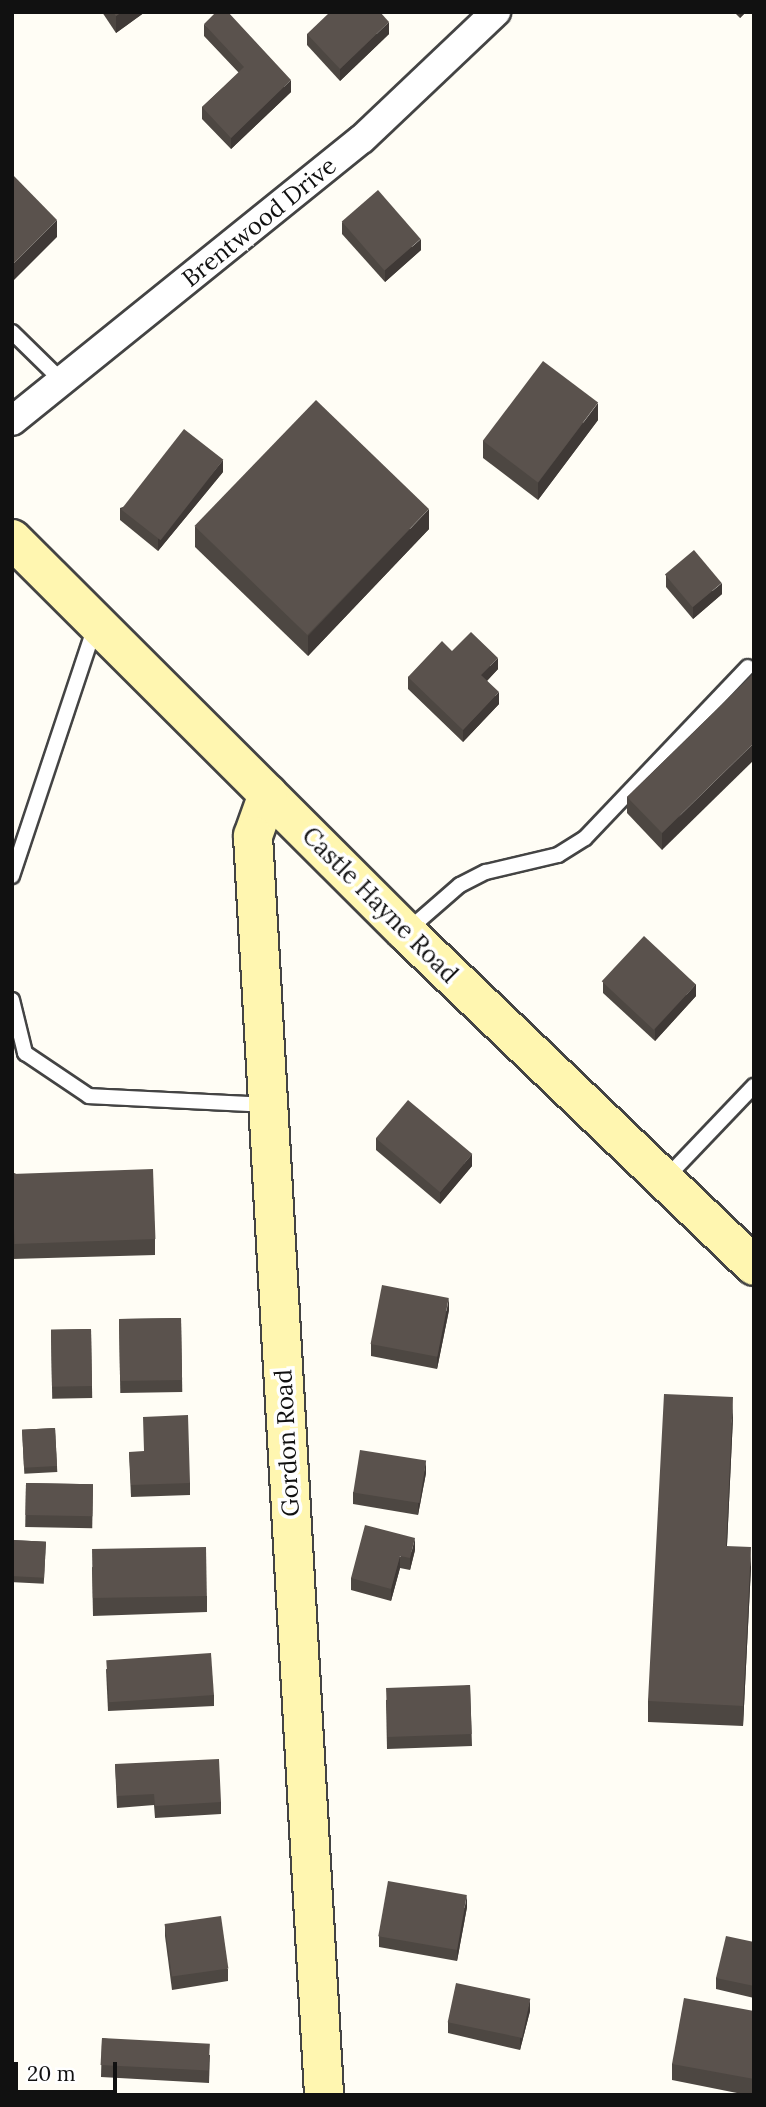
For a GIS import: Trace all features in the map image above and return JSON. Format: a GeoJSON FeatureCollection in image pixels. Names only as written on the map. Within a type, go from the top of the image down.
{"type":"FeatureCollection","features":[{"type":"Feature","properties":{"kind":"street","name":"Brentwood Drive"},"geometry":{"type":"LineString","coordinates":[[12,421],[362,139],[496,12]]}},
{"type":"Feature","properties":{"kind":"street","name":"Castle Hayne Road"},"geometry":{"type":"LineString","coordinates":[[16,549],[97,623],[406,932],[754,1266]]}},
{"type":"Feature","properties":{"kind":"street","name":"Gordon Road"},"geometry":{"type":"LineString","coordinates":[[268,794],[253,836],[324,2095]]}},
{"type":"Feature","properties":{"kind":"lane"},"geometry":{"type":"LineString","coordinates":[[12,332],[61,380]]}},
{"type":"Feature","properties":{"kind":"lane"},"geometry":{"type":"LineString","coordinates":[[12,876],[97,623]]}},
{"type":"Feature","properties":{"kind":"lane"},"geometry":{"type":"LineString","coordinates":[[406,932],[460,885],[486,872],[558,855],[585,838],[748,667]]}},
{"type":"Feature","properties":{"kind":"lane"},"geometry":{"type":"LineString","coordinates":[[12,1000],[24,1052],[89,1096],[268,1105]]}},
{"type":"Feature","properties":{"kind":"lane"},"geometry":{"type":"LineString","coordinates":[[664,1180],[754,1086]]}},
{"type":"Feature","properties":{"kind":"building"},"geometry":{"type":"Polygon","coordinates":[[[216,12],[228,12],[291,80],[231,138],[202,107],[244,67],[204,24],[216,12]]]}},
{"type":"Feature","properties":{"kind":"building"},"geometry":{"type":"Polygon","coordinates":[[[330,12],[380,12],[389,22],[340,69],[307,34],[330,12]]]}},
{"type":"Feature","properties":{"kind":"building"},"geometry":{"type":"Polygon","coordinates":[[[12,174],[57,220],[13,264],[12,264],[12,174]]]}},
{"type":"Feature","properties":{"kind":"building"},"geometry":{"type":"Polygon","coordinates":[[[378,190],[421,239],[384,271],[342,221],[378,190]]]}},
{"type":"Feature","properties":{"kind":"building"},"geometry":{"type":"Polygon","coordinates":[[[543,361],[598,403],[538,482],[483,441],[543,361]]]}},
{"type":"Feature","properties":{"kind":"building"},"geometry":{"type":"Polygon","coordinates":[[[316,400],[429,509],[307,635],[194,526],[316,400]]]}},
{"type":"Feature","properties":{"kind":"building"},"geometry":{"type":"Polygon","coordinates":[[[184,429],[223,460],[161,540],[121,509],[184,429]]]}},
{"type":"Feature","properties":{"kind":"building"},"geometry":{"type":"Polygon","coordinates":[[[694,550],[722,583],[693,607],[665,574],[694,550]]]}},
{"type":"Feature","properties":{"kind":"building"},"geometry":{"type":"Polygon","coordinates":[[[471,632],[498,658],[481,675],[499,692],[463,730],[408,677],[442,641],[452,651],[471,632]]]}},
{"type":"Feature","properties":{"kind":"building"},"geometry":{"type":"Polygon","coordinates":[[[754,673],[754,743],[662,833],[627,797],[754,673]]]}},
{"type":"Feature","properties":{"kind":"building"},"geometry":{"type":"Polygon","coordinates":[[[644,936],[696,984],[654,1030],[602,981],[644,936]]]}},
{"type":"Feature","properties":{"kind":"building"},"geometry":{"type":"Polygon","coordinates":[[[408,1100],[472,1154],[440,1192],[376,1138],[408,1100]]]}},
{"type":"Feature","properties":{"kind":"building"},"geometry":{"type":"Polygon","coordinates":[[[153,1169],[155,1239],[15,1244],[12,1174],[153,1169]]]}},
{"type":"Feature","properties":{"kind":"building"},"geometry":{"type":"Polygon","coordinates":[[[382,1285],[449,1298],[437,1357],[371,1344],[382,1285]]]}},
{"type":"Feature","properties":{"kind":"building"},"geometry":{"type":"Polygon","coordinates":[[[181,1318],[182,1380],[120,1381],[119,1319],[181,1318]]]}},
{"type":"Feature","properties":{"kind":"building"},"geometry":{"type":"Polygon","coordinates":[[[91,1329],[92,1386],[52,1387],[51,1330],[91,1329]]]}},
{"type":"Feature","properties":{"kind":"building"},"geometry":{"type":"Polygon","coordinates":[[[664,1394],[733,1397],[726,1546],[751,1547],[743,1706],[648,1701],[664,1394]]]}},
{"type":"Feature","properties":{"kind":"building"},"geometry":{"type":"Polygon","coordinates":[[[188,1415],[190,1483],[131,1485],[129,1452],[144,1451],[143,1417],[188,1415]]]}},
{"type":"Feature","properties":{"kind":"building"},"geometry":{"type":"Polygon","coordinates":[[[55,1428],[57,1466],[24,1468],[22,1430],[55,1428]]]}},
{"type":"Feature","properties":{"kind":"building"},"geometry":{"type":"Polygon","coordinates":[[[360,1450],[426,1460],[419,1503],[353,1492],[360,1450]]]}},
{"type":"Feature","properties":{"kind":"building"},"geometry":{"type":"Polygon","coordinates":[[[26,1483],[93,1484],[92,1516],[25,1515],[26,1483]]]}},
{"type":"Feature","properties":{"kind":"building"},"geometry":{"type":"Polygon","coordinates":[[[365,1525],[415,1538],[410,1558],[400,1556],[391,1589],[351,1578],[365,1525]]]}},
{"type":"Feature","properties":{"kind":"building"},"geometry":{"type":"Polygon","coordinates":[[[12,1540],[46,1542],[44,1578],[12,1576],[12,1540]]]}},
{"type":"Feature","properties":{"kind":"building"},"geometry":{"type":"Polygon","coordinates":[[[206,1547],[207,1596],[93,1598],[92,1549],[206,1547]]]}},
{"type":"Feature","properties":{"kind":"building"},"geometry":{"type":"Polygon","coordinates":[[[211,1653],[214,1695],[109,1702],[106,1660],[211,1653]]]}},
{"type":"Feature","properties":{"kind":"building"},"geometry":{"type":"Polygon","coordinates":[[[470,1685],[472,1734],[388,1737],[386,1688],[470,1685]]]}},
{"type":"Feature","properties":{"kind":"building"},"geometry":{"type":"Polygon","coordinates":[[[219,1759],[221,1802],[155,1806],[154,1794],[117,1796],[115,1764],[219,1759]]]}},
{"type":"Feature","properties":{"kind":"building"},"geometry":{"type":"Polygon","coordinates":[[[388,1881],[467,1895],[457,1950],[378,1936],[388,1881]]]}},
{"type":"Feature","properties":{"kind":"building"},"geometry":{"type":"Polygon","coordinates":[[[221,1916],[228,1968],[172,1976],[165,1924],[221,1916]]]}},
{"type":"Feature","properties":{"kind":"building"},"geometry":{"type":"Polygon","coordinates":[[[726,1936],[754,1942],[754,1986],[716,1978],[726,1936]]]}},
{"type":"Feature","properties":{"kind":"building"},"geometry":{"type":"Polygon","coordinates":[[[456,1983],[530,1999],[522,2038],[448,2022],[456,1983]]]}},
{"type":"Feature","properties":{"kind":"building"},"geometry":{"type":"Polygon","coordinates":[[[684,1998],[754,2011],[754,2079],[672,2064],[684,1998]]]}},
{"type":"Feature","properties":{"kind":"building"},"geometry":{"type":"Polygon","coordinates":[[[102,2038],[210,2044],[208,2071],[101,2065],[102,2038]]]}}]}
